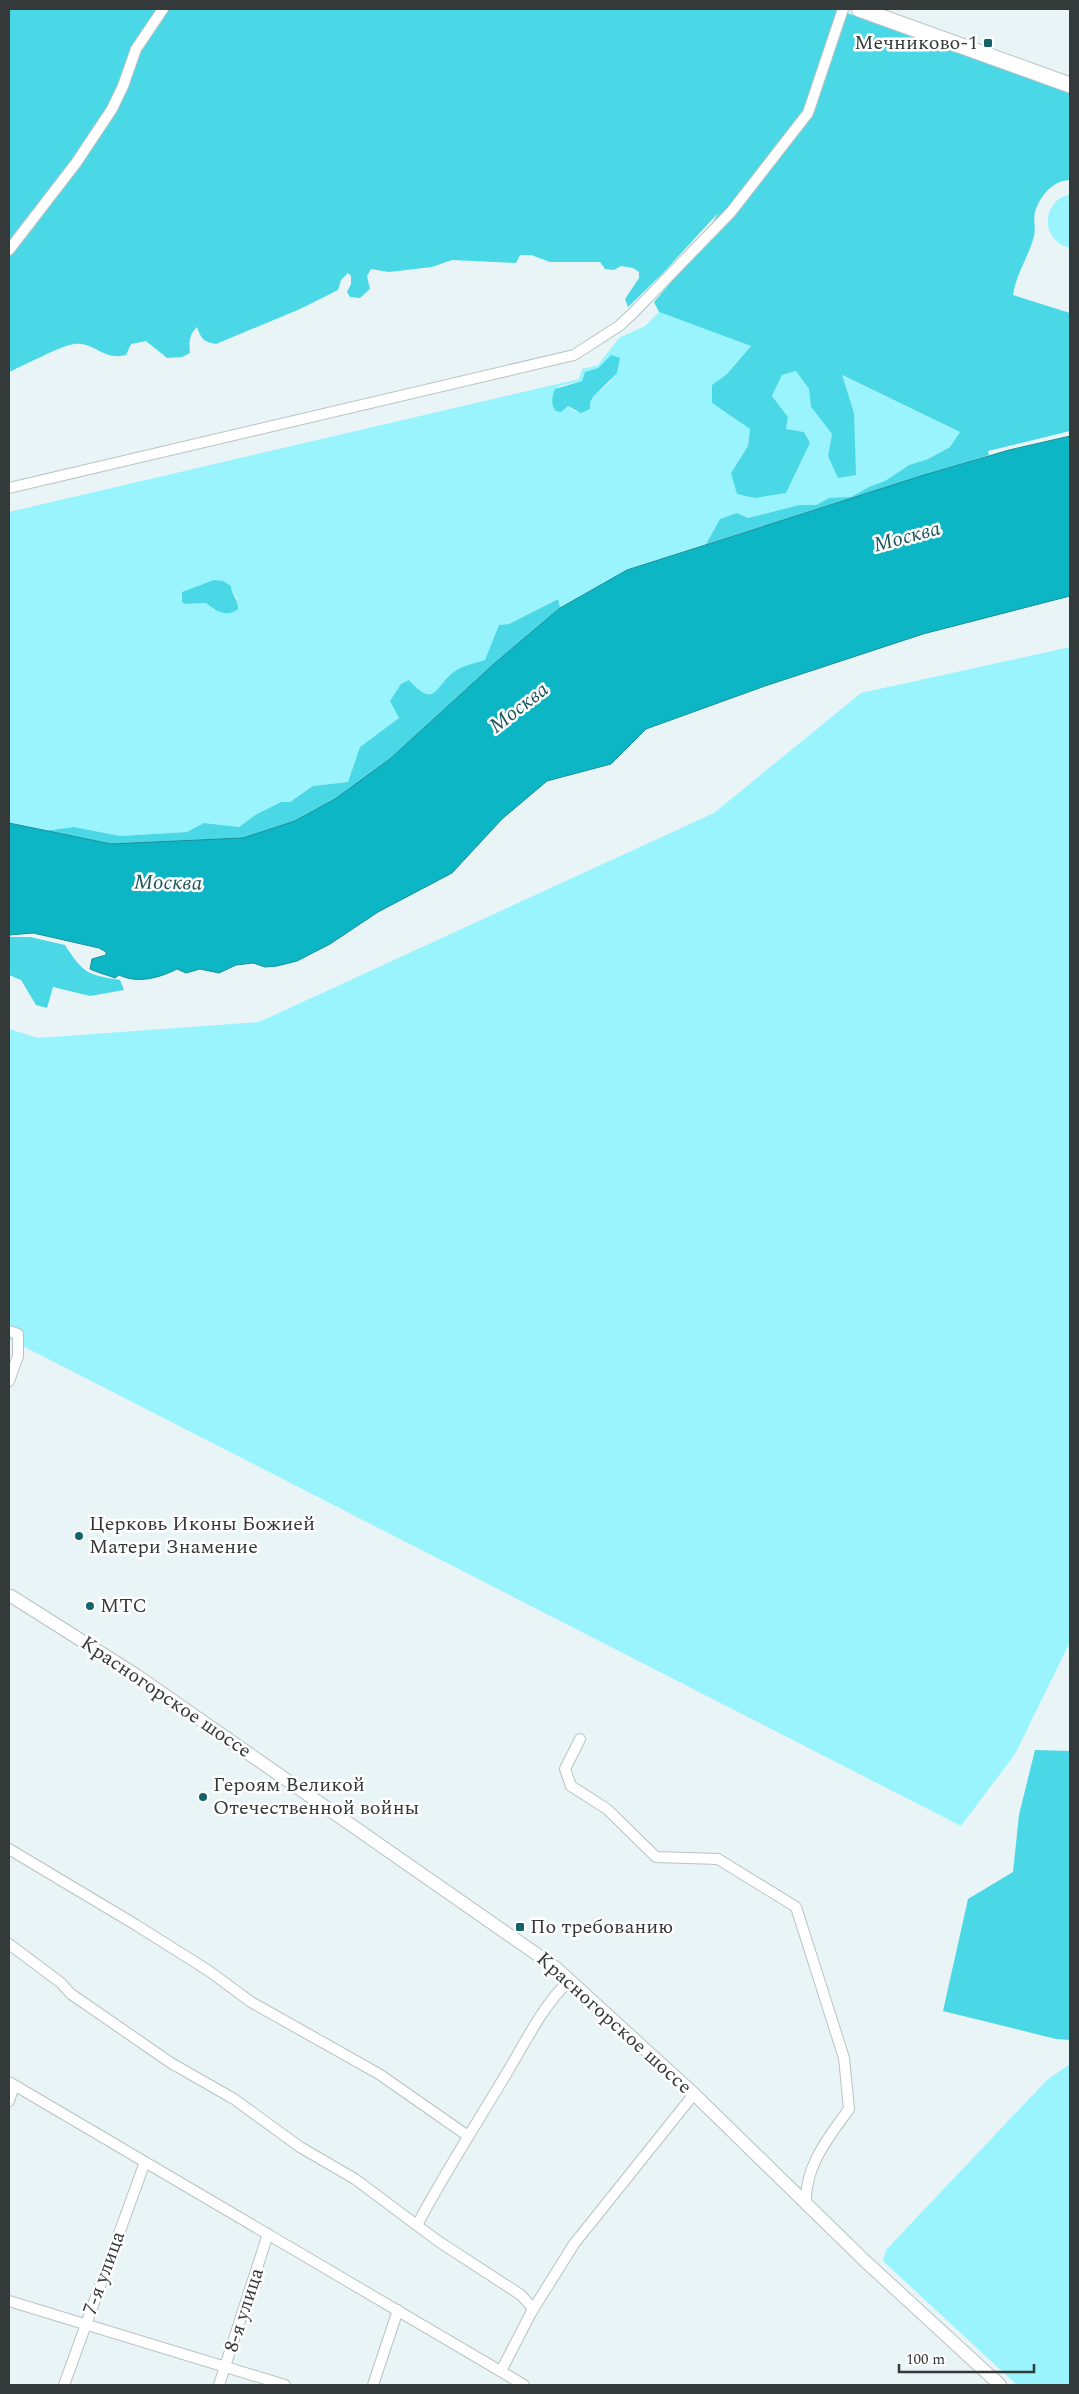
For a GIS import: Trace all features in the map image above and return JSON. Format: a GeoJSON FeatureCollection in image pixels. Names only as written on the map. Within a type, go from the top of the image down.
{"type":"FeatureCollection","features":[{"type":"Feature","properties":{"kind":"main road"},"geometry":{"type":"LineString","coordinates":[[859,9],[1070,84]]}},
{"type":"Feature","properties":{"kind":"street"},"geometry":{"type":"LineString","coordinates":[[9,250],[76,163],[112,109],[136,49],[163,9]]}},
{"type":"Feature","properties":{"kind":"street"},"geometry":{"type":"LineString","coordinates":[[9,488],[574,355],[619,326],[633,313],[737,204],[808,113],[843,9]]}},
{"type":"Feature","properties":{"kind":"street"},"geometry":{"type":"LineString","coordinates":[[9,1331],[18,1334],[18,1356],[9,1381]]}},
{"type":"Feature","properties":{"kind":"street","name":"Красногорское шоссе"},"geometry":{"type":"LineString","coordinates":[[9,1597],[136,1674],[556,1967],[694,2094],[806,2205],[1000,2385]]}},
{"type":"Feature","properties":{"kind":"street"},"geometry":{"type":"LineString","coordinates":[[580,1739],[564,1769],[571,1786],[607,1809],[656,1857],[718,1858],[796,1907],[844,2058],[849,2109],[826,2141],[808,2176],[806,2205]]}},
{"type":"Feature","properties":{"kind":"street"},"geometry":{"type":"LineString","coordinates":[[9,1849],[209,1971],[251,2002],[324,2041],[379,2074],[468,2136]]}},
{"type":"Feature","properties":{"kind":"street"},"geometry":{"type":"LineString","coordinates":[[9,1944],[61,1983],[71,1994],[171,2063],[234,2099],[300,2147],[355,2179],[417,2225],[521,2295],[531,2306],[532,2311]]}},
{"type":"Feature","properties":{"kind":"street"},"geometry":{"type":"LineString","coordinates":[[417,2225],[531,2032],[556,1994],[570,1980]]}},
{"type":"Feature","properties":{"kind":"street"},"geometry":{"type":"LineString","coordinates":[[9,2101],[12,2084],[524,2385]]}},
{"type":"Feature","properties":{"kind":"street"},"geometry":{"type":"LineString","coordinates":[[501,2371],[532,2311],[574,2244],[694,2094]]}},
{"type":"Feature","properties":{"kind":"street","name":"7-я улица"},"geometry":{"type":"LineString","coordinates":[[64,2385],[145,2162]]}},
{"type":"Feature","properties":{"kind":"street","name":"8-я улица"},"geometry":{"type":"LineString","coordinates":[[219,2385],[268,2234]]}},
{"type":"Feature","properties":{"kind":"street"},"geometry":{"type":"LineString","coordinates":[[9,2301],[285,2385]]}},
{"type":"Feature","properties":{"kind":"street"},"geometry":{"type":"LineString","coordinates":[[373,2385],[398,2310]]}},
{"type":"Feature","properties":{"kind":"shaded area"},"geometry":{"type":"Polygon","coordinates":[[[9,9],[836,9],[1070,93],[1070,180],[1053,186],[1037,206],[1034,215],[1034,236],[1013,295],[1070,313],[1070,431],[988,451],[989,455],[706,544],[720,519],[737,513],[748,518],[799,505],[816,505],[829,498],[851,497],[885,481],[909,465],[928,459],[950,447],[960,432],[842,375],[854,413],[856,475],[838,478],[828,456],[832,434],[811,407],[809,389],[796,371],[782,375],[772,396],[788,417],[786,429],[804,432],[810,443],[786,493],[755,498],[737,494],[731,473],[748,446],[750,429],[712,403],[712,385],[727,374],[751,346],[659,312],[654,302],[697,252],[718,213],[663,273],[628,307],[625,299],[639,278],[639,272],[633,268],[621,266],[614,270],[605,269],[600,262],[550,262],[531,255],[520,255],[516,263],[452,260],[432,267],[389,272],[371,269],[367,276],[370,289],[360,298],[350,297],[347,292],[351,284],[351,276],[348,273],[341,280],[338,290],[300,309],[216,344],[203,339],[197,327],[190,339],[190,353],[182,357],[167,358],[146,341],[131,344],[126,355],[118,356],[105,353],[87,345],[74,344],[9,372],[9,9]]]}},
{"type":"Feature","properties":{"kind":"shaded area"},"geometry":{"type":"Polygon","coordinates":[[[1070,194],[1070,248],[1060,244],[1053,238],[1049,230],[1048,221],[1049,212],[1054,204],[1060,198],[1070,194]]]}},
{"type":"Feature","properties":{"kind":"shaded area"},"geometry":{"type":"Polygon","coordinates":[[[659,312],[751,346],[727,374],[712,385],[712,403],[750,429],[748,446],[731,473],[786,493],[810,443],[804,432],[786,429],[788,417],[772,396],[782,375],[796,371],[809,389],[811,407],[832,434],[828,456],[854,413],[841,375],[960,432],[950,447],[928,459],[909,465],[885,481],[871,486],[851,498],[829,498],[816,505],[799,505],[748,518],[737,513],[720,519],[706,544],[627,570],[560,608],[557,599],[509,624],[500,625],[485,660],[458,669],[434,692],[430,694],[425,693],[409,680],[399,718],[360,747],[348,782],[313,786],[290,802],[281,802],[255,815],[239,827],[204,823],[188,832],[120,836],[74,827],[44,831],[9,823],[9,512],[579,379],[582,369],[598,365],[619,338],[645,326],[659,312]],[[611,355],[598,368],[585,372],[582,381],[559,386],[553,399],[556,411],[568,406],[576,412],[611,381],[611,355]],[[231,591],[180,597],[185,604],[206,603],[214,610],[238,599],[231,591]]]}},
{"type":"Feature","properties":{"kind":"shaded area"},"geometry":{"type":"Polygon","coordinates":[[[611,355],[620,358],[617,373],[593,397],[590,402],[590,409],[581,413],[568,406],[561,412],[556,411],[552,400],[555,389],[582,381],[585,372],[598,368],[611,355]]]}},
{"type":"Feature","properties":{"kind":"shaded area"},"geometry":{"type":"Polygon","coordinates":[[[214,580],[223,581],[231,586],[238,609],[234,612],[225,613],[217,611],[206,603],[185,604],[182,602],[182,592],[214,580]]]}},
{"type":"Feature","properties":{"kind":"shaded area"},"geometry":{"type":"Polygon","coordinates":[[[558,599],[560,608],[495,663],[390,759],[335,799],[295,821],[243,838],[221,841],[111,844],[44,831],[74,827],[120,836],[187,832],[204,823],[239,827],[255,815],[281,802],[290,802],[313,786],[348,782],[360,747],[399,718],[390,701],[401,684],[409,680],[425,693],[430,694],[434,692],[458,669],[485,660],[499,625],[509,624],[558,599]]]}},
{"type":"Feature","properties":{"kind":"shaded area"},"geometry":{"type":"Polygon","coordinates":[[[1070,647],[1070,1642],[1015,1754],[961,1826],[9,1339],[9,1029],[38,1038],[259,1022],[714,813],[861,693],[1070,647]]]}},
{"type":"Feature","properties":{"kind":"shaded area"},"geometry":{"type":"Polygon","coordinates":[[[9,937],[30,937],[65,945],[77,962],[87,971],[120,980],[124,990],[90,996],[53,987],[47,1008],[36,1005],[21,980],[9,975],[9,937]]]}},
{"type":"Feature","properties":{"kind":"shaded area"},"geometry":{"type":"Polygon","coordinates":[[[1035,1750],[1070,1751],[1070,2040],[1056,2039],[943,2011],[968,1899],[1013,1872],[1019,1815],[1035,1750]]]}},
{"type":"Feature","properties":{"kind":"shaded area"},"geometry":{"type":"Polygon","coordinates":[[[1070,2064],[1070,2385],[1017,2385],[883,2261],[886,2250],[1047,2080],[1070,2064]]]}},
{"type":"Feature","properties":{"kind":"water","name":"Москва"},"geometry":{"type":"Polygon","coordinates":[[[1070,436],[1070,596],[923,634],[765,686],[646,729],[611,764],[547,781],[502,819],[452,873],[378,912],[330,944],[297,961],[265,967],[253,963],[236,965],[219,973],[200,969],[186,973],[177,969],[148,979],[126,978],[119,975],[115,978],[90,969],[92,959],[106,955],[106,952],[99,948],[33,933],[9,935],[9,823],[111,844],[243,838],[295,821],[335,799],[390,759],[495,663],[560,608],[627,570],[921,476],[1009,450],[1070,436]]]}},
{"type":"Feature","properties":{"kind":"place","name":"Мечниково-1"},"geometry":{"type":"Point","coordinates":[988,43]}},
{"type":"Feature","properties":{"kind":"place","name":"Церковь Иконы Божией Матери Знамение"},"geometry":{"type":"Point","coordinates":[79,1536]}},
{"type":"Feature","properties":{"kind":"place","name":"МТС"},"geometry":{"type":"Point","coordinates":[90,1606]}},
{"type":"Feature","properties":{"kind":"place","name":"Героям Великой Отечественной войны"},"geometry":{"type":"Point","coordinates":[203,1797]}},
{"type":"Feature","properties":{"kind":"place","name":"По требованию"},"geometry":{"type":"Point","coordinates":[520,1927]}}]}
